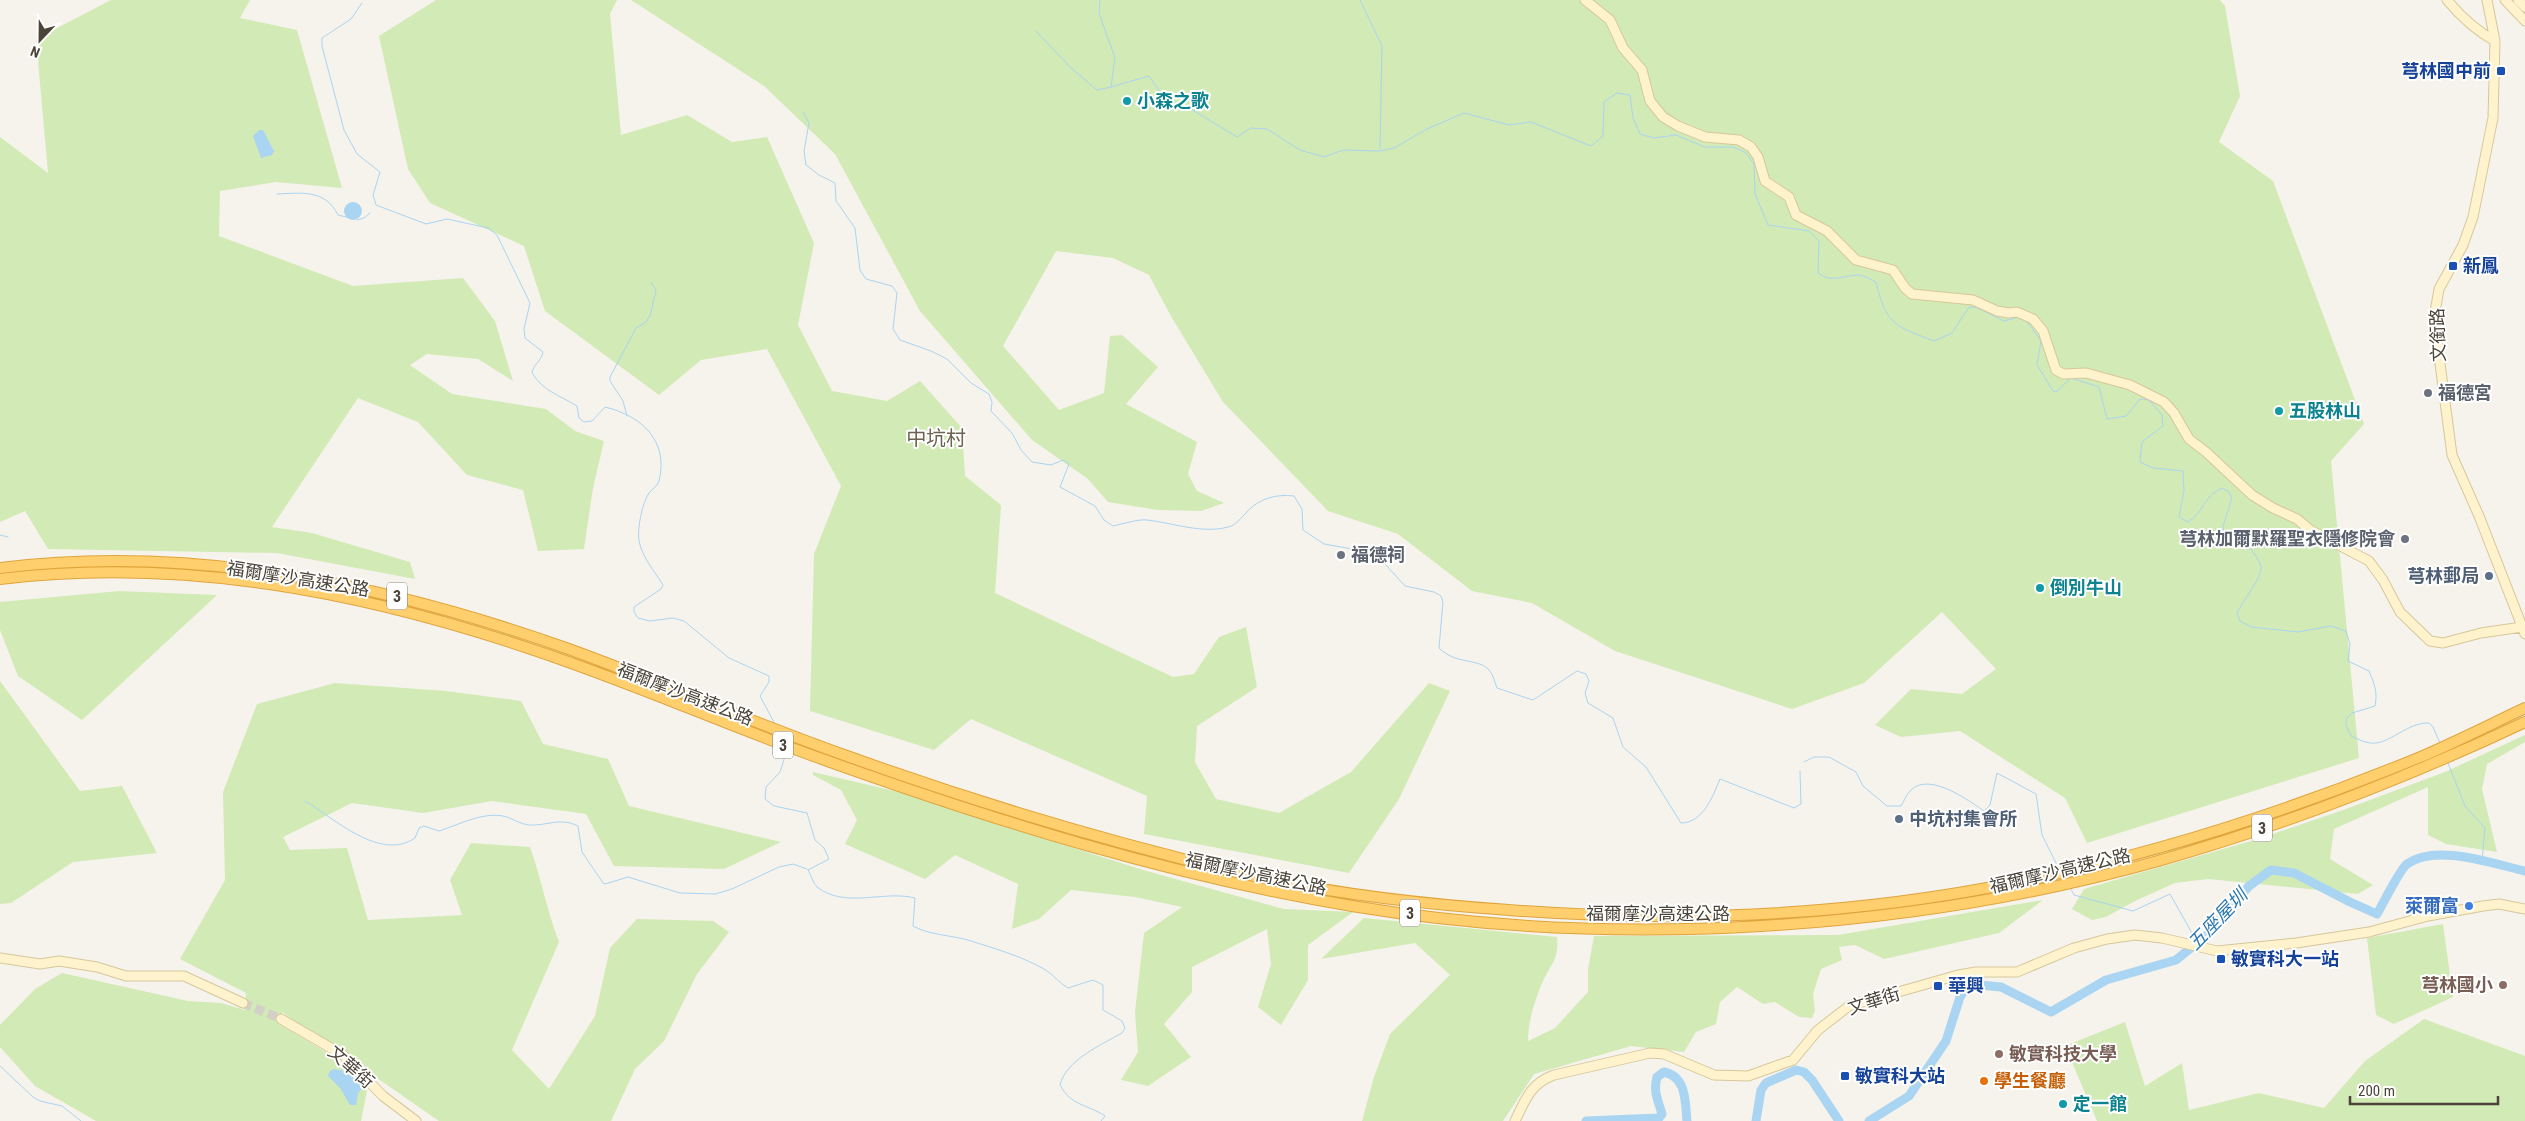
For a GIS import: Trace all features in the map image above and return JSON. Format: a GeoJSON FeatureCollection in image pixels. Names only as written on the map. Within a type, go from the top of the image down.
{"type":"FeatureCollection","features":[{"type":"Feature","properties":{"kind":"highway","name":"福爾摩沙高速公路"},"geometry":{"type":"LineString","coordinates":[[0,568],[70,562],[178,563],[265,571],[341,584],[449,610],[529,636],[666,686],[845,756],[1044,822],[1239,873],[1412,902],[1552,914],[1634,916],[1727,914],[1817,909],[1921,898],[2014,883],[2155,849],[2287,808],[2467,749],[2525,722]]}},
{"type":"Feature","properties":{"kind":"highway","name":"福爾摩沙高速公路"},"geometry":{"type":"LineString","coordinates":[[0,579],[71,573],[177,573],[264,582],[339,595],[384,606],[525,647],[819,758],[964,809],[1238,884],[1351,906],[1459,919],[1625,928],[1730,926],[1818,921],[1914,910],[2021,894],[2094,877],[2158,861],[2291,819],[2424,762],[2463,737],[2525,708]]}},
{"type":"Feature","properties":{"kind":"street"},"geometry":{"type":"LineString","coordinates":[[1585,0],[1610,20],[1623,48],[1642,70],[1650,102],[1663,117],[1705,138],[1739,140],[1751,147],[1758,157],[1765,181],[1789,197],[1796,215],[1827,231],[1856,260],[1893,270],[1905,288],[1912,294],[1973,300],[1997,311],[2017,312],[2033,319],[2043,331],[2056,370],[2063,374],[2086,373],[2130,385],[2164,402],[2174,413],[2189,439],[2206,452],[2252,495],[2297,519],[2310,530],[2369,561],[2383,580],[2400,612],[2430,641],[2449,642],[2481,633],[2523,630]]}},
{"type":"Feature","properties":{"kind":"street"},"geometry":{"type":"LineString","coordinates":[[2447,0],[2463,19],[2481,34],[2495,41]]}},
{"type":"Feature","properties":{"kind":"street"},"geometry":{"type":"LineString","coordinates":[[2505,0],[2525,21]]}},
{"type":"Feature","properties":{"kind":"street"},"geometry":{"type":"LineString","coordinates":[[2518,0],[2525,7]]}},
{"type":"Feature","properties":{"kind":"street","name":"文銜路"},"geometry":{"type":"LineString","coordinates":[[2488,1],[2495,41],[2494,110],[2473,217],[2463,245],[2439,289],[2434,318],[2452,455],[2479,516],[2523,630]]}},
{"type":"Feature","properties":{"kind":"street","name":"文華街"},"geometry":{"type":"LineString","coordinates":[[1515,1121],[1528,1093],[1538,1082],[1550,1076],[1650,1053],[1664,1054],[1714,1075],[1748,1076],[1793,1060],[1823,1026],[1842,1010],[1855,1004],[1958,975],[1976,972],[2017,972],[2074,948],[2107,939],[2135,935],[2162,938],[2180,944],[2217,951],[2359,934],[2425,917],[2483,906],[2499,904],[2525,909]]}},
{"type":"Feature","properties":{"kind":"street"},"geometry":{"type":"LineString","coordinates":[[0,958],[40,964],[59,961],[97,967],[126,976],[184,976],[243,1003]]}},
{"type":"Feature","properties":{"kind":"street","name":"文華街"},"geometry":{"type":"LineString","coordinates":[[281,1019],[343,1055],[383,1096],[416,1121]]}},
{"type":"Feature","properties":{"kind":"green space"},"geometry":{"type":"Polygon","coordinates":[[[111,0],[250,0],[240,18],[297,30],[342,188],[276,182],[220,191],[219,236],[353,286],[463,278],[495,321],[513,381],[478,359],[427,354],[410,365],[452,394],[546,409],[575,431],[604,441],[593,488],[584,549],[538,551],[523,490],[467,475],[418,422],[358,398],[272,527],[312,533],[410,562],[415,579],[277,553],[48,549],[25,511],[0,522],[0,137],[48,173],[36,39],[111,0]]]}},
{"type":"Feature","properties":{"kind":"green space"},"geometry":{"type":"Polygon","coordinates":[[[436,0],[617,0],[610,14],[621,135],[687,115],[732,142],[767,137],[814,243],[798,325],[832,391],[887,401],[920,381],[962,428],[965,476],[1001,505],[995,593],[1173,677],[1194,674],[1219,637],[1246,627],[1257,687],[1197,726],[1195,762],[1216,799],[1279,813],[1351,772],[1429,683],[1450,691],[1399,799],[1349,873],[1144,834],[1147,796],[971,719],[934,750],[810,711],[814,554],[841,486],[767,349],[701,360],[659,395],[545,311],[524,246],[430,203],[408,169],[379,36],[436,0]]]}},
{"type":"Feature","properties":{"kind":"green space"},"geometry":{"type":"Polygon","coordinates":[[[631,0],[2220,0],[2225,6],[2240,96],[2219,142],[2273,181],[2364,424],[2331,461],[2359,758],[2087,843],[2065,798],[1960,731],[1901,737],[1875,725],[1911,689],[1962,694],[1996,669],[1942,612],[1864,683],[1792,709],[1615,651],[1532,603],[1472,591],[1398,534],[1328,511],[1223,402],[1172,318],[1149,275],[1113,258],[1056,251],[1003,346],[1059,410],[1104,393],[1110,336],[1122,335],[1158,367],[1126,404],[1197,442],[1188,474],[1197,491],[1224,503],[1201,511],[1158,510],[1108,502],[1088,479],[1032,440],[920,311],[835,154],[764,86],[631,0]]]}},
{"type":"Feature","properties":{"kind":"green space"},"geometry":{"type":"Polygon","coordinates":[[[119,591],[217,595],[82,720],[18,676],[0,630],[0,602],[119,591]]]}},
{"type":"Feature","properties":{"kind":"green space"},"geometry":{"type":"Polygon","coordinates":[[[0,681],[80,791],[122,786],[157,853],[73,862],[11,903],[0,904],[0,681]]]}},
{"type":"Feature","properties":{"kind":"green space"},"geometry":{"type":"Polygon","coordinates":[[[335,683],[446,691],[521,701],[543,744],[608,759],[629,806],[781,842],[724,869],[614,866],[586,814],[492,801],[423,813],[352,803],[283,837],[290,850],[347,848],[368,920],[462,915],[450,880],[471,843],[530,847],[559,942],[512,1050],[549,1089],[595,1016],[610,948],[637,919],[713,921],[729,932],[697,974],[664,1041],[635,1069],[611,1121],[439,1121],[282,1012],[279,1024],[334,1057],[368,1085],[361,1121],[96,1121],[35,1086],[0,1047],[0,1025],[35,989],[62,973],[188,1001],[221,1003],[245,1010],[246,993],[180,959],[225,880],[223,792],[257,704],[335,683]]]}},
{"type":"Feature","properties":{"kind":"green space"},"geometry":{"type":"Polygon","coordinates":[[[2525,735],[2525,742],[2487,764],[2482,789],[2497,852],[2446,844],[2428,835],[2428,787],[2334,829],[2330,859],[2373,885],[2358,894],[2208,879],[2175,883],[2135,901],[2106,917],[2092,920],[2072,909],[2084,889],[2258,839],[2346,809],[2445,772],[2525,735]]]}},
{"type":"Feature","properties":{"kind":"green space"},"geometry":{"type":"Polygon","coordinates":[[[813,772],[899,792],[1143,870],[1284,909],[1353,912],[1308,945],[1308,980],[1281,1025],[1258,1007],[1271,964],[1267,929],[1192,967],[1192,992],[1164,1024],[1191,1057],[1148,1086],[1121,1080],[1138,1052],[1135,1012],[1144,933],[1182,907],[1135,897],[1071,890],[1039,919],[1012,929],[1018,884],[955,855],[925,879],[845,844],[857,820],[841,790],[813,775],[813,772]]]}},
{"type":"Feature","properties":{"kind":"green space"},"geometry":{"type":"Polygon","coordinates":[[[2043,900],[1999,933],[1884,959],[1855,945],[1839,947],[1842,960],[1821,969],[1813,994],[1815,1011],[1812,1018],[1799,1017],[1775,1002],[1763,1004],[1737,987],[1720,1002],[1716,1024],[1696,1032],[1684,1052],[1631,1046],[1534,1074],[1503,1121],[1362,1121],[1374,1077],[1390,1034],[1450,975],[1415,943],[1321,959],[1364,918],[1557,937],[1556,956],[1543,981],[1532,1010],[1528,1041],[1555,1028],[1588,992],[1588,969],[1594,936],[1838,935],[2043,900]]]}},
{"type":"Feature","properties":{"kind":"green space"},"geometry":{"type":"Polygon","coordinates":[[[2443,924],[2453,997],[2394,1024],[2376,1015],[2367,938],[2443,924]]]}},
{"type":"Feature","properties":{"kind":"green space"},"geometry":{"type":"Polygon","coordinates":[[[2424,1019],[2525,1056],[2525,1121],[2097,1121],[2065,1046],[2125,1022],[2145,1086],[2182,1063],[2189,1110],[2259,1093],[2324,1108],[2365,1061],[2424,1019]]]}},
{"type":"Feature","properties":{"kind":"water"},"geometry":{"type":"Polygon","coordinates":[[[259,130],[263,130],[274,151],[272,155],[261,158],[253,136],[259,130]]]}},
{"type":"Feature","properties":{"kind":"water"},"geometry":{"type":"Polygon","coordinates":[[[349,202],[357,202],[362,207],[360,218],[349,220],[344,215],[344,207],[349,202]]]}},
{"type":"Feature","properties":{"kind":"water"},"geometry":{"type":"Polygon","coordinates":[[[334,1069],[344,1071],[365,1085],[358,1093],[356,1105],[350,1105],[340,1088],[328,1076],[330,1071],[334,1069]]]}},
{"type":"Feature","properties":{"kind":"waterway"},"geometry":{"type":"LineString","coordinates":[[1100,0],[1099,13],[1115,58],[1111,87],[1149,76],[1165,99],[1186,106],[1237,137],[1251,128],[1267,129],[1300,150],[1324,157],[1343,150],[1380,151],[1394,148],[1427,129],[1464,113],[1509,125],[1531,122],[1591,146],[1603,136],[1604,102],[1617,93],[1630,95],[1633,118],[1640,134],[1654,138],[1676,135],[1705,147],[1733,147],[1745,152],[1754,164],[1755,194],[1768,225],[1809,231],[1819,241],[1818,273],[1823,276],[1837,278],[1859,275],[1876,282],[1888,316],[1901,327],[1934,341],[1952,333],[1969,307],[1978,308],[2004,321],[2019,317],[2028,323],[2041,341],[2037,365],[2053,391],[2056,392],[2071,378],[2099,387],[2107,419],[2126,416],[2140,399],[2149,400],[2162,415],[2163,426],[2142,442],[2140,462],[2153,468],[2183,471],[2184,491],[2179,517],[2188,522],[2194,518],[2215,492],[2222,488],[2228,491],[2232,498],[2223,526],[2224,538],[2233,544],[2251,549],[2261,567],[2255,583],[2237,613],[2240,621],[2251,627],[2298,632],[2331,626],[2346,631],[2350,644],[2348,661],[2369,671],[2376,692],[2375,706],[2352,713],[2346,719],[2346,725],[2351,736],[2365,742],[2377,743],[2413,726],[2429,723],[2433,727],[2440,743]]}},
{"type":"Feature","properties":{"kind":"waterway"},"geometry":{"type":"LineString","coordinates":[[1360,0],[1382,46],[1380,149]]}},
{"type":"Feature","properties":{"kind":"waterway"},"geometry":{"type":"LineString","coordinates":[[362,3],[351,19],[322,38],[322,46],[344,130],[357,154],[380,172],[373,195],[376,205],[426,224],[447,219],[488,228],[497,235],[530,303],[524,329],[525,338],[543,352],[532,373],[536,379],[552,392],[577,406],[579,418],[584,422],[592,421],[605,407],[630,417],[650,432],[660,454],[661,467],[659,481],[646,498],[642,510],[639,523],[639,541],[646,559],[663,585],[661,589],[634,607],[634,612],[638,618],[650,621],[673,618],[684,621],[729,658],[769,676],[769,682],[760,696],[776,726]]}},
{"type":"Feature","properties":{"kind":"waterway"},"geometry":{"type":"LineString","coordinates":[[1036,31],[1070,67],[1097,90],[1111,87]]}},
{"type":"Feature","properties":{"kind":"waterway"},"geometry":{"type":"LineString","coordinates":[[803,112],[809,123],[804,151],[806,165],[819,175],[835,183],[836,201],[855,228],[860,270],[866,279],[892,286],[897,293],[893,329],[900,340],[947,359],[971,383],[989,394],[992,402],[991,411],[1012,433],[1021,450],[1032,462],[1051,465],[1063,460],[1069,464],[1060,487],[1095,506],[1104,520],[1113,526],[1143,520],[1198,529],[1218,529],[1238,522],[1251,508],[1268,498],[1294,496],[1302,509],[1303,530],[1324,544],[1375,553],[1405,586],[1434,592],[1441,596],[1443,602],[1439,648],[1453,657],[1485,666],[1492,674],[1497,688],[1533,700],[1577,671],[1586,674],[1589,681],[1585,693],[1588,703],[1613,718],[1623,747],[1646,767],[1681,823],[1689,822],[1701,814],[1720,779],[1794,808],[1801,804],[1800,771]]}},
{"type":"Feature","properties":{"kind":"waterway"},"geometry":{"type":"LineString","coordinates":[[277,194],[312,194],[326,201],[338,215],[354,219]]}},
{"type":"Feature","properties":{"kind":"waterway"},"geometry":{"type":"LineString","coordinates":[[357,220],[364,218],[370,213]]}},
{"type":"Feature","properties":{"kind":"waterway"},"geometry":{"type":"LineString","coordinates":[[627,416],[623,401],[610,381],[610,377],[636,328],[645,323],[650,316],[656,290],[651,282]]}},
{"type":"Feature","properties":{"kind":"waterway"},"geometry":{"type":"LineString","coordinates":[[0,535],[8,537]]}},
{"type":"Feature","properties":{"kind":"waterway"},"geometry":{"type":"LineString","coordinates":[[787,750],[780,772],[766,787],[765,799],[774,806],[807,813],[815,840],[824,848],[829,859],[808,870],[817,887],[840,897],[903,896],[915,898],[913,926],[919,929],[968,940],[1016,956],[1044,969],[1068,988],[1093,980],[1103,985],[1103,1010],[1122,1021],[1125,1028],[1122,1033],[1085,1054],[1069,1068],[1060,1085],[1064,1092],[1074,1101],[1105,1116],[1101,1121]]}},
{"type":"Feature","properties":{"kind":"waterway"},"geometry":{"type":"LineString","coordinates":[[1804,762],[1814,757],[1829,757],[1856,772],[1863,786],[1887,806],[1901,806],[1912,789],[1920,785],[1929,784],[1949,790],[1984,811],[1990,805],[1997,773],[2036,794],[2042,835],[2059,869]]}},
{"type":"Feature","properties":{"kind":"waterway"},"geometry":{"type":"LineString","coordinates":[[2448,763],[2465,806],[2485,828],[2482,861]]}},
{"type":"Feature","properties":{"kind":"waterway"},"geometry":{"type":"LineString","coordinates":[[305,801],[343,827],[372,841],[387,845],[401,844],[415,838],[419,828],[424,826],[439,831],[470,820],[495,815],[529,825],[559,822],[571,823],[578,826],[582,852],[605,884],[628,877],[680,893],[715,894],[732,889],[779,867],[793,864],[807,869]]}},
{"type":"Feature","properties":{"kind":"waterway","name":"五座屋圳"},"geometry":{"type":"LineString","coordinates":[[1869,1121],[1909,1096],[1946,1041],[1960,997],[1969,984],[2001,987],[2051,1012],[2106,980],[2176,960],[2208,934],[2249,886],[2271,870],[2294,873],[2377,914],[2404,867],[2419,858],[2433,855],[2449,855],[2481,860],[2525,871]]}},
{"type":"Feature","properties":{"kind":"waterway"},"geometry":{"type":"LineString","coordinates":[[2070,887],[2074,895],[2133,911],[2170,894],[2197,942]]}},
{"type":"Feature","properties":{"kind":"waterway"},"geometry":{"type":"LineString","coordinates":[[0,1066],[33,1097],[40,1101],[62,1106],[81,1121]]}},
{"type":"Feature","properties":{"kind":"waterway","name":"五座屋圳"},"geometry":{"type":"LineString","coordinates":[[1756,1121],[1761,1090],[1766,1083],[1796,1070],[1804,1072],[1812,1080],[1839,1121]]}},
{"type":"Feature","properties":{"kind":"waterway","name":"五座屋圳"},"geometry":{"type":"LineString","coordinates":[[1586,1121],[1659,1118],[1662,1114],[1656,1096],[1656,1082],[1657,1077],[1664,1072],[1672,1075],[1681,1085],[1685,1098],[1687,1121]]}},
{"type":"Feature","properties":{"kind":"tunnel"},"geometry":{"type":"LineString","coordinates":[[243,1003],[281,1019]]}},
{"type":"Feature","properties":{"kind":"place","name":"芎林國中前"},"geometry":{"type":"Point","coordinates":[2501,71]}},
{"type":"Feature","properties":{"kind":"place","name":"小森之歌"},"geometry":{"type":"Point","coordinates":[1127,101]}},
{"type":"Feature","properties":{"kind":"place","name":"新鳳"},"geometry":{"type":"Point","coordinates":[2453,266]}},
{"type":"Feature","properties":{"kind":"place","name":"福德宮"},"geometry":{"type":"Point","coordinates":[2428,393]}},
{"type":"Feature","properties":{"kind":"place","name":"五股林山"},"geometry":{"type":"Point","coordinates":[2279,411]}},
{"type":"Feature","properties":{"kind":"place","name":"芎林加爾默羅聖衣隱修院會"},"geometry":{"type":"Point","coordinates":[2405,539]}},
{"type":"Feature","properties":{"kind":"place","name":"福德祠"},"geometry":{"type":"Point","coordinates":[1341,555]}},
{"type":"Feature","properties":{"kind":"place","name":"芎林郵局"},"geometry":{"type":"Point","coordinates":[2489,576]}},
{"type":"Feature","properties":{"kind":"place","name":"倒別牛山"},"geometry":{"type":"Point","coordinates":[2040,588]}},
{"type":"Feature","properties":{"kind":"place","name":"中坑村集會所"},"geometry":{"type":"Point","coordinates":[1899,819]}},
{"type":"Feature","properties":{"kind":"place","name":"萊爾富"},"geometry":{"type":"Point","coordinates":[2469,906]}},
{"type":"Feature","properties":{"kind":"place","name":"敏實科大一站"},"geometry":{"type":"Point","coordinates":[2221,959]}},
{"type":"Feature","properties":{"kind":"place","name":"芎林國小"},"geometry":{"type":"Point","coordinates":[2503,985]}},
{"type":"Feature","properties":{"kind":"place","name":"華興"},"geometry":{"type":"Point","coordinates":[1938,986]}},
{"type":"Feature","properties":{"kind":"place","name":"敏實科技大學"},"geometry":{"type":"Point","coordinates":[1999,1054]}},
{"type":"Feature","properties":{"kind":"place","name":"敏實科大站"},"geometry":{"type":"Point","coordinates":[1845,1076]}},
{"type":"Feature","properties":{"kind":"place","name":"學生餐廳"},"geometry":{"type":"Point","coordinates":[1984,1081]}},
{"type":"Feature","properties":{"kind":"place","name":"定一館"},"geometry":{"type":"Point","coordinates":[2063,1104]}},
{"type":"Feature","properties":{"kind":"district","name":"中坑村"},"geometry":{"type":"Point","coordinates":[936,438]}}]}
